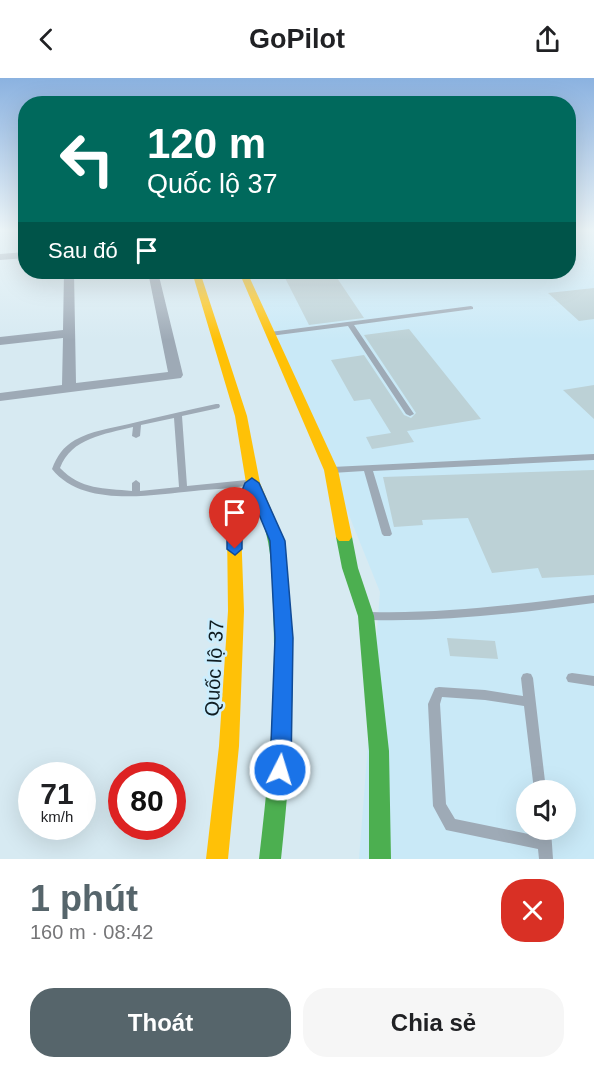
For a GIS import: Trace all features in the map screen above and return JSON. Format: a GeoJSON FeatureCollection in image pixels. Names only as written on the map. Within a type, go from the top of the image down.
{"type":"FeatureCollection","features":[{"type":"Feature","properties":{"kind":"main road"},"geometry":{"type":"LineString","coordinates":[[198,279],[241,416],[252,483],[277,541],[284,638],[283,748],[270,859]]}},
{"type":"Feature","properties":{"kind":"main road"},"geometry":{"type":"LineString","coordinates":[[246,279],[331,470],[350,568],[366,615],[379,751],[380,859]]}},
{"type":"Feature","properties":{"kind":"main road","name":"Quốc lộ 37"},"geometry":{"type":"LineString","coordinates":[[218,859],[229,746],[236,611],[234,528],[252,483]]}},
{"type":"Feature","properties":{"kind":"street"},"geometry":{"type":"LineString","coordinates":[[69,279],[69,389]]}},
{"type":"Feature","properties":{"kind":"street"},"geometry":{"type":"LineString","coordinates":[[0,397],[176,375],[155,279]]}},
{"type":"Feature","properties":{"kind":"street"},"geometry":{"type":"LineString","coordinates":[[0,341],[69,333]]}},
{"type":"Feature","properties":{"kind":"lane"},"geometry":{"type":"LineString","coordinates":[[270,334],[471,308]]}},
{"type":"Feature","properties":{"kind":"lane"},"geometry":{"type":"LineString","coordinates":[[350,324],[410,414]]}},
{"type":"Feature","properties":{"kind":"lane"},"geometry":{"type":"LineString","coordinates":[[216,406],[87,438],[69,447],[58,460],[56,469],[66,480],[86,490],[136,494],[252,483]]}},
{"type":"Feature","properties":{"kind":"lane"},"geometry":{"type":"LineString","coordinates":[[178,416],[183,490]]}},
{"type":"Feature","properties":{"kind":"lane"},"geometry":{"type":"LineString","coordinates":[[136,436],[137,424]]}},
{"type":"Feature","properties":{"kind":"lane"},"geometry":{"type":"LineString","coordinates":[[331,470],[594,457]]}},
{"type":"Feature","properties":{"kind":"lane"},"geometry":{"type":"LineString","coordinates":[[369,469],[387,534]]}},
{"type":"Feature","properties":{"kind":"lane"},"geometry":{"type":"LineString","coordinates":[[136,483],[136,494]]}},
{"type":"Feature","properties":{"kind":"lane"},"geometry":{"type":"LineString","coordinates":[[366,615],[403,618],[517,609],[594,599]]}},
{"type":"Feature","properties":{"kind":"lane"},"geometry":{"type":"LineString","coordinates":[[527,678],[539,780]]}},
{"type":"Feature","properties":{"kind":"lane"},"geometry":{"type":"LineString","coordinates":[[572,678],[594,681]]}},
{"type":"Feature","properties":{"kind":"lane"},"geometry":{"type":"LineString","coordinates":[[516,833],[451,825],[440,806],[434,704],[439,692],[475,694],[530,702]]}},
{"type":"Feature","properties":{"kind":"lane"},"geometry":{"type":"LineString","coordinates":[[545,840],[546,859]]}},
{"type":"Feature","properties":{"kind":"shaded area"},"geometry":{"type":"Polygon","coordinates":[[[576,266],[594,266],[594,859],[359,859],[380,592],[275,332],[247,279],[576,279],[576,266]]]}},
{"type":"Feature","properties":{"kind":"building"},"geometry":{"type":"Polygon","coordinates":[[[286,279],[338,279],[364,318],[309,325],[286,279]]]}},
{"type":"Feature","properties":{"kind":"building"},"geometry":{"type":"Polygon","coordinates":[[[594,288],[594,319],[579,321],[548,293],[594,288]]]}},
{"type":"Feature","properties":{"kind":"building"},"geometry":{"type":"Polygon","coordinates":[[[409,329],[481,419],[407,431],[414,442],[372,449],[366,437],[391,433],[370,399],[354,401],[331,360],[364,355],[404,415],[411,418],[416,413],[364,335],[409,329]]]}},
{"type":"Feature","properties":{"kind":"building"},"geometry":{"type":"Polygon","coordinates":[[[594,385],[594,419],[563,390],[594,385]]]}},
{"type":"Feature","properties":{"kind":"building"},"geometry":{"type":"Polygon","coordinates":[[[594,470],[594,575],[542,578],[538,568],[492,573],[468,518],[422,520],[423,525],[394,527],[383,477],[594,470]]]}},
{"type":"Feature","properties":{"kind":"building"},"geometry":{"type":"Polygon","coordinates":[[[447,638],[495,641],[498,659],[450,656],[447,638]]]}},
{"type":"Feature","properties":{"kind":"traffic: fast"},"geometry":{"type":"LineString","coordinates":[[270,523],[276,541],[278,560],[284,665],[280,761],[270,859]]}},
{"type":"Feature","properties":{"kind":"traffic: fast"},"geometry":{"type":"LineString","coordinates":[[344,537],[350,568],[366,616],[379,751],[380,859]]}},
{"type":"Feature","properties":{"kind":"traffic: slow"},"geometry":{"type":"LineString","coordinates":[[198,279],[241,416],[253,483],[270,523]]}},
{"type":"Feature","properties":{"kind":"traffic: slow"},"geometry":{"type":"LineString","coordinates":[[246,279],[331,470],[344,537]]}},
{"type":"Feature","properties":{"kind":"traffic: slow"},"geometry":{"type":"LineString","coordinates":[[217,859],[229,746],[236,611],[234,528],[253,483]]}},
{"type":"Feature","properties":{"kind":"route"},"geometry":{"type":"LineString","coordinates":[[235,549],[234,528],[252,483],[277,541],[284,638],[283,748],[280,770]]}}]}
